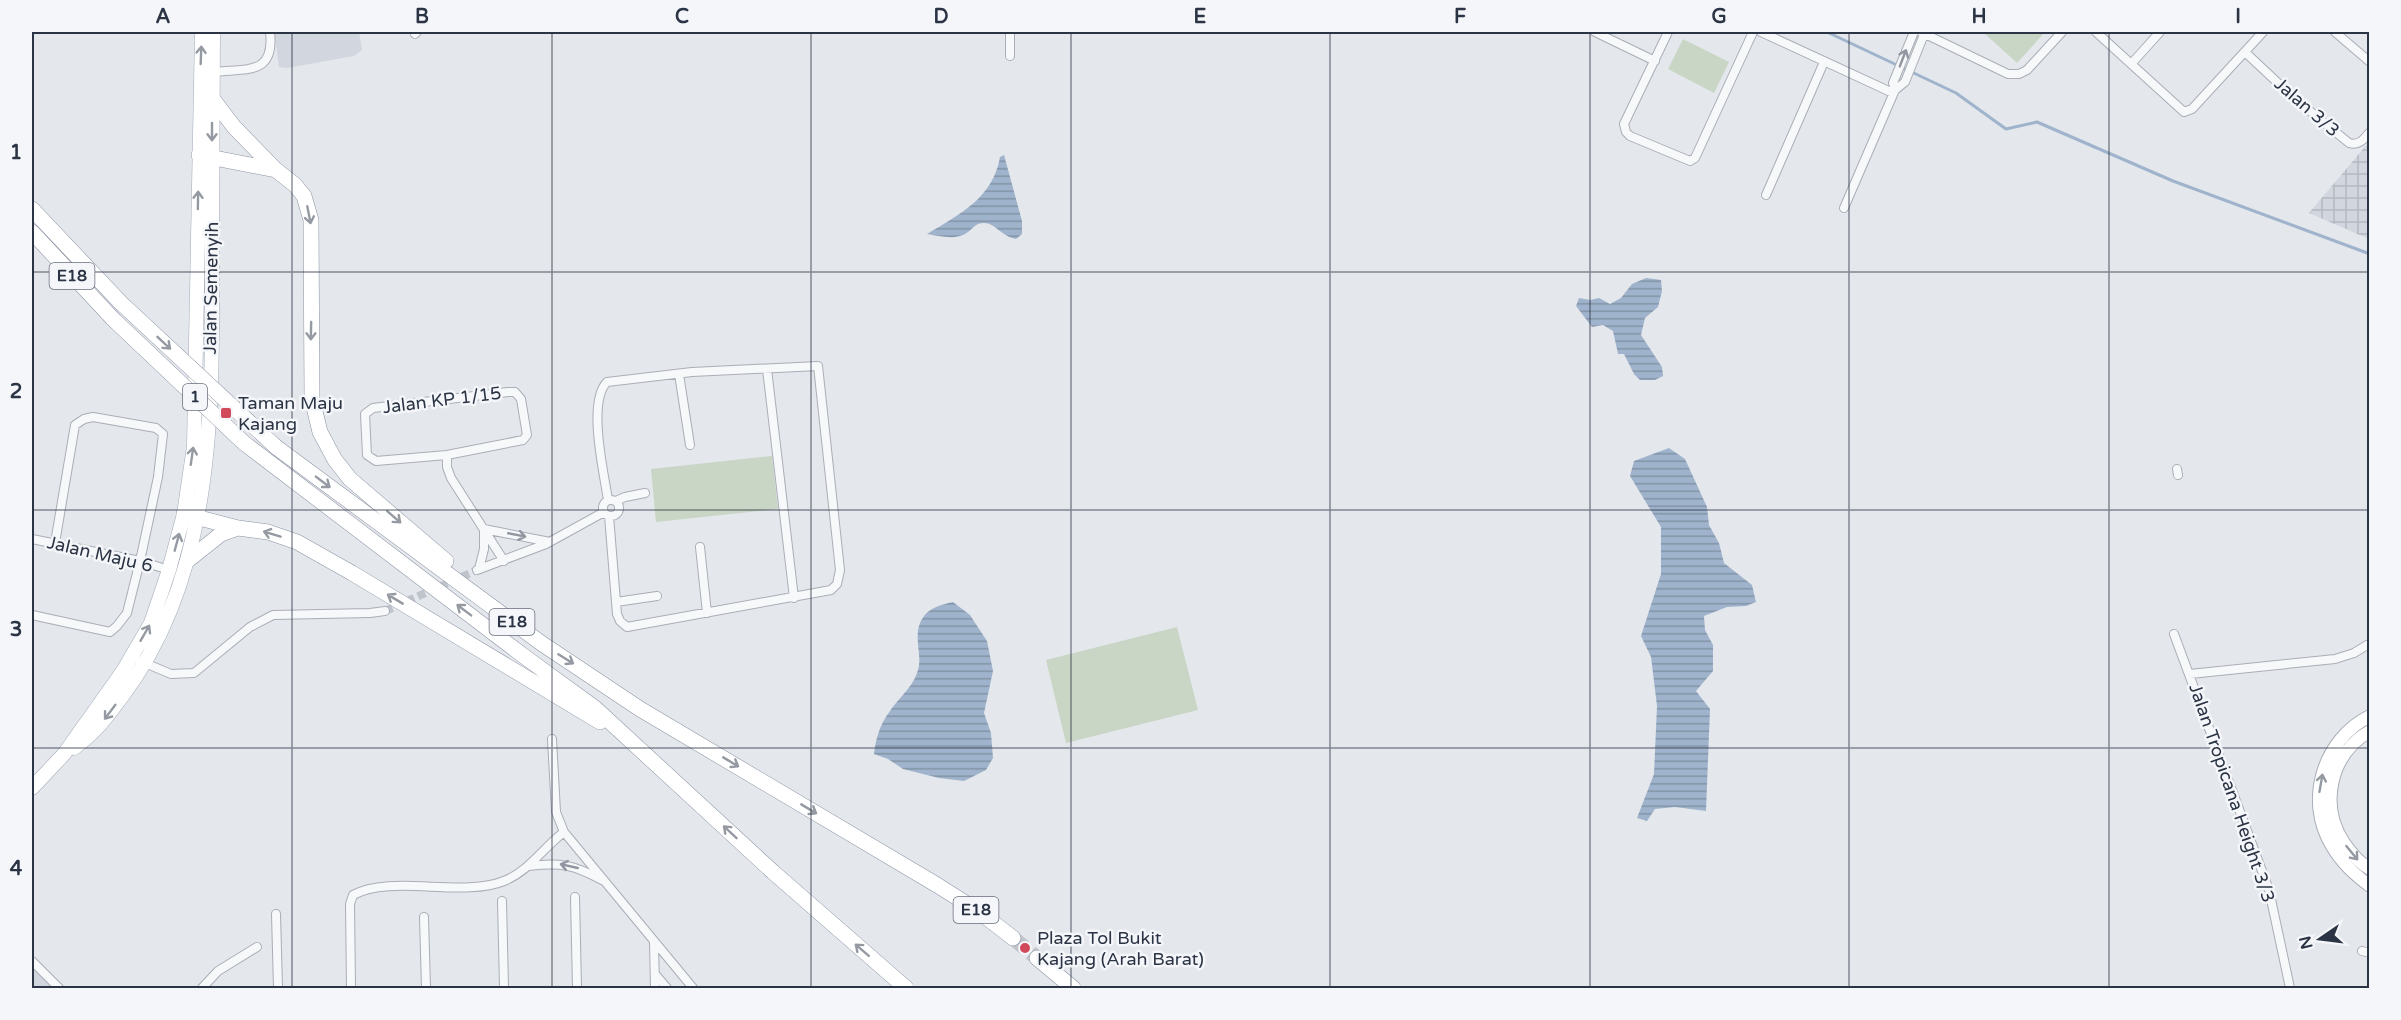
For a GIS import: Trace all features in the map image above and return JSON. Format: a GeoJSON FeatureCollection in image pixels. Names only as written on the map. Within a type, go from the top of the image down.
{"type":"FeatureCollection","features":[{"type":"Feature","properties":{"kind":"highway"},"geometry":{"type":"LineString","coordinates":[[212,98],[234,127],[276,170],[295,185],[309,208],[311,220],[312,399],[320,432],[335,460],[350,479],[541,644]]}},
{"type":"Feature","properties":{"kind":"highway"},"geometry":{"type":"LineString","coordinates":[[205,156],[276,170]]}},
{"type":"Feature","properties":{"kind":"highway","name":"E18"},"geometry":{"type":"LineString","coordinates":[[32,209],[121,303],[276,447],[541,644],[640,709],[937,885],[978,911],[1013,938]]}},
{"type":"Feature","properties":{"kind":"highway","name":"E18"},"geometry":{"type":"LineString","coordinates":[[32,232],[113,319],[244,443],[525,657],[596,708],[773,872],[906,988]]}},
{"type":"Feature","properties":{"kind":"highway"},"geometry":{"type":"LineString","coordinates":[[191,516],[238,528],[268,532],[297,542],[625,737]]}},
{"type":"Feature","properties":{"kind":"highway"},"geometry":{"type":"LineString","coordinates":[[186,564],[221,534],[238,528]]}},
{"type":"Feature","properties":{"kind":"highway"},"geometry":{"type":"LineString","coordinates":[[1037,958],[1073,988]]}},
{"type":"Feature","properties":{"kind":"main road","name":"Jalan Semenyih"},"geometry":{"type":"LineString","coordinates":[[137,660],[191,516],[207,448],[211,320],[202,32]]}},
{"type":"Feature","properties":{"kind":"main road","name":"Jalan Semenyih"},"geometry":{"type":"LineString","coordinates":[[32,788],[64,754],[137,660],[158,639],[186,564],[191,516],[196,320],[205,156],[212,98],[213,32]]}},
{"type":"Feature","properties":{"kind":"main road"},"geometry":{"type":"LineString","coordinates":[[196,320],[211,320]]}},
{"type":"Feature","properties":{"kind":"main road"},"geometry":{"type":"LineString","coordinates":[[180,585],[176,576],[169,570],[186,564]]}},
{"type":"Feature","properties":{"kind":"street"},"geometry":{"type":"LineString","coordinates":[[213,72],[253,69],[263,63],[269,57],[272,47],[270,32]]}},
{"type":"Feature","properties":{"kind":"street"},"geometry":{"type":"LineString","coordinates":[[1010,32],[1010,56]]}},
{"type":"Feature","properties":{"kind":"street"},"geometry":{"type":"LineString","coordinates":[[1595,32],[1655,61]]}},
{"type":"Feature","properties":{"kind":"street"},"geometry":{"type":"LineString","coordinates":[[1668,32],[1624,124],[1626,132],[1690,162],[1695,158],[1753,32]]}},
{"type":"Feature","properties":{"kind":"street"},"geometry":{"type":"LineString","coordinates":[[1761,32],[1824,62],[1894,91]]}},
{"type":"Feature","properties":{"kind":"street"},"geometry":{"type":"LineString","coordinates":[[1894,91],[1905,82],[1921,45],[1924,32],[2008,74],[2019,74],[2027,70],[2062,32]]}},
{"type":"Feature","properties":{"kind":"street"},"geometry":{"type":"LineString","coordinates":[[2096,32],[2184,112],[2192,109],[2263,32]]}},
{"type":"Feature","properties":{"kind":"street"},"geometry":{"type":"LineString","coordinates":[[2132,63],[2160,32]]}},
{"type":"Feature","properties":{"kind":"street"},"geometry":{"type":"LineString","coordinates":[[2335,32],[2370,62]]}},
{"type":"Feature","properties":{"kind":"street"},"geometry":{"type":"LineString","coordinates":[[1844,208],[1894,91],[1895,79],[1913,34]]}},
{"type":"Feature","properties":{"kind":"street","name":"Jalan 3/3"},"geometry":{"type":"LineString","coordinates":[[2246,53],[2294,98],[2349,143],[2354,145],[2361,142],[2370,132]]}},
{"type":"Feature","properties":{"kind":"street"},"geometry":{"type":"LineString","coordinates":[[1766,195],[1824,62]]}},
{"type":"Feature","properties":{"kind":"street"},"geometry":{"type":"LineString","coordinates":[[612,501],[597,414],[602,387],[607,382],[679,374],[818,366],[840,570],[837,584],[831,590],[627,627],[620,621],[616,602],[603,505],[624,497],[645,493]]}},
{"type":"Feature","properties":{"kind":"street"},"geometry":{"type":"LineString","coordinates":[[767,369],[794,598]]}},
{"type":"Feature","properties":{"kind":"street"},"geometry":{"type":"LineString","coordinates":[[679,374],[690,445]]}},
{"type":"Feature","properties":{"kind":"street","name":"Jalan KP 1/15"},"geometry":{"type":"LineString","coordinates":[[515,392],[521,399],[527,435],[523,440],[447,454],[372,460],[368,455],[365,414],[373,408],[515,392]]}},
{"type":"Feature","properties":{"kind":"street"},"geometry":{"type":"LineString","coordinates":[[32,615],[110,632],[117,627],[127,613],[141,561],[158,477],[163,434],[156,428],[93,417],[84,419],[75,425],[55,543]]}},
{"type":"Feature","properties":{"kind":"street"},"geometry":{"type":"LineString","coordinates":[[447,454],[447,467],[451,478],[504,561]]}},
{"type":"Feature","properties":{"kind":"street"},"geometry":{"type":"LineString","coordinates":[[484,529],[484,549],[478,570],[550,542],[606,514],[615,516],[620,511],[619,504],[612,501]]}},
{"type":"Feature","properties":{"kind":"street"},"geometry":{"type":"LineString","coordinates":[[484,529],[550,542]]}},
{"type":"Feature","properties":{"kind":"street","name":"Jalan Maju 6"},"geometry":{"type":"LineString","coordinates":[[32,539],[141,561],[169,570]]}},
{"type":"Feature","properties":{"kind":"street"},"geometry":{"type":"LineString","coordinates":[[700,547],[707,613]]}},
{"type":"Feature","properties":{"kind":"street"},"geometry":{"type":"LineString","coordinates":[[616,602],[657,596]]}},
{"type":"Feature","properties":{"kind":"street"},"geometry":{"type":"LineString","coordinates":[[137,660],[171,674],[194,673],[250,627],[273,615],[385,611]]}},
{"type":"Feature","properties":{"kind":"street","name":"Jalan Tropicana Height 3/3"},"geometry":{"type":"LineString","coordinates":[[2174,634],[2269,890],[2290,988]]}},
{"type":"Feature","properties":{"kind":"street"},"geometry":{"type":"LineString","coordinates":[[2190,674],[2335,659],[2354,653],[2367,645]]}},
{"type":"Feature","properties":{"kind":"street"},"geometry":{"type":"LineString","coordinates":[[2370,716],[2356,722],[2334,745],[2323,768],[2318,796],[2322,821],[2331,844],[2348,869],[2370,886]]}},
{"type":"Feature","properties":{"kind":"street"},"geometry":{"type":"LineString","coordinates":[[2370,731],[2357,738],[2338,763],[2329,801],[2336,831],[2351,853],[2370,869]]}},
{"type":"Feature","properties":{"kind":"street"},"geometry":{"type":"LineString","coordinates":[[552,739],[556,812],[564,832],[693,988]]}},
{"type":"Feature","properties":{"kind":"street"},"geometry":{"type":"LineString","coordinates":[[351,988],[350,904],[353,895],[364,888],[492,885],[517,875],[529,866],[549,843],[564,832]]}},
{"type":"Feature","properties":{"kind":"street"},"geometry":{"type":"LineString","coordinates":[[529,866],[554,863],[568,865],[605,881]]}},
{"type":"Feature","properties":{"kind":"street"},"geometry":{"type":"LineString","coordinates":[[575,897],[577,988]]}},
{"type":"Feature","properties":{"kind":"street"},"geometry":{"type":"LineString","coordinates":[[502,902],[504,988]]}},
{"type":"Feature","properties":{"kind":"street"},"geometry":{"type":"LineString","coordinates":[[276,914],[278,988]]}},
{"type":"Feature","properties":{"kind":"street"},"geometry":{"type":"LineString","coordinates":[[424,917],[426,988]]}},
{"type":"Feature","properties":{"kind":"street"},"geometry":{"type":"LineString","coordinates":[[654,942],[654,988]]}},
{"type":"Feature","properties":{"kind":"street"},"geometry":{"type":"LineString","coordinates":[[202,988],[218,971],[257,948]]}},
{"type":"Feature","properties":{"kind":"street"},"geometry":{"type":"LineString","coordinates":[[32,961],[59,988]]}},
{"type":"Feature","properties":{"kind":"street"},"geometry":{"type":"LineString","coordinates":[[655,974],[667,988]]}},
{"type":"Feature","properties":{"kind":"street"},"geometry":{"type":"LineString","coordinates":[[44,988],[51,981]]}},
{"type":"Feature","properties":{"kind":"shaded area"},"geometry":{"type":"Polygon","coordinates":[[[274,32],[359,32],[362,50],[354,56],[287,68],[279,67],[274,32]]]}},
{"type":"Feature","properties":{"kind":"shaded area"},"geometry":{"type":"Polygon","coordinates":[[[2369,142],[2369,239],[2309,213],[2369,142]]]}},
{"type":"Feature","properties":{"kind":"shaded area"},"geometry":{"type":"Polygon","coordinates":[[[32,966],[54,988],[32,988],[32,966]]]}},
{"type":"Feature","properties":{"kind":"green space"},"geometry":{"type":"Polygon","coordinates":[[[1983,32],[2045,32],[2017,63],[1983,32]]]}},
{"type":"Feature","properties":{"kind":"green space"},"geometry":{"type":"Polygon","coordinates":[[[1683,39],[1729,62],[1714,93],[1668,69],[1683,39]]]}},
{"type":"Feature","properties":{"kind":"green space"},"geometry":{"type":"Polygon","coordinates":[[[772,456],[778,509],[656,522],[651,469],[772,456]]]}},
{"type":"Feature","properties":{"kind":"green space"},"geometry":{"type":"Polygon","coordinates":[[[1177,627],[1198,710],[1066,743],[1046,660],[1177,627]]]}},
{"type":"Feature","properties":{"kind":"water"},"geometry":{"type":"Polygon","coordinates":[[[1004,155],[1022,221],[1022,234],[1016,239],[992,225],[981,223],[964,235],[948,237],[927,234],[963,212],[983,194],[996,171],[1000,157],[1004,155]]]}},
{"type":"Feature","properties":{"kind":"water"},"geometry":{"type":"Polygon","coordinates":[[[1646,278],[1661,280],[1662,291],[1658,307],[1645,318],[1641,335],[1662,367],[1663,376],[1655,380],[1640,380],[1634,374],[1624,354],[1618,354],[1613,331],[1603,325],[1592,327],[1576,306],[1579,298],[1590,300],[1599,298],[1610,304],[1621,298],[1632,284],[1646,278]]]}},
{"type":"Feature","properties":{"kind":"water"},"geometry":{"type":"Polygon","coordinates":[[[1669,448],[1685,459],[1707,507],[1709,525],[1719,543],[1724,563],[1752,585],[1756,602],[1746,606],[1727,607],[1704,616],[1705,630],[1713,645],[1713,671],[1696,691],[1710,709],[1706,811],[1675,807],[1655,809],[1647,821],[1637,818],[1654,774],[1657,706],[1651,657],[1641,636],[1661,574],[1661,527],[1630,476],[1634,461],[1669,448]]]}},
{"type":"Feature","properties":{"kind":"water"},"geometry":{"type":"Polygon","coordinates":[[[953,602],[970,615],[987,641],[993,671],[984,713],[991,733],[993,758],[986,770],[964,781],[939,778],[903,769],[888,759],[874,754],[877,737],[884,721],[915,678],[919,665],[918,631],[922,619],[932,609],[953,602]]]}},
{"type":"Feature","properties":{"kind":"waterway"},"geometry":{"type":"LineString","coordinates":[[1827,32],[1956,93],[2006,129],[2037,122],[2173,181],[2370,254]]}},
{"type":"Feature","properties":{"kind":"tunnel"},"geometry":{"type":"LineString","coordinates":[[385,611],[477,570]]}},
{"type":"Feature","properties":{"kind":"tunnel"},"geometry":{"type":"LineString","coordinates":[[1013,938],[1037,958]]}},
{"type":"Feature","properties":{"kind":"place","name":"Taman Maju Kajang"},"geometry":{"type":"Point","coordinates":[226,413]}},
{"type":"Feature","properties":{"kind":"place","name":"Plaza Tol Bukit Kajang (Arah Barat)"},"geometry":{"type":"Point","coordinates":[1025,948]}}]}
